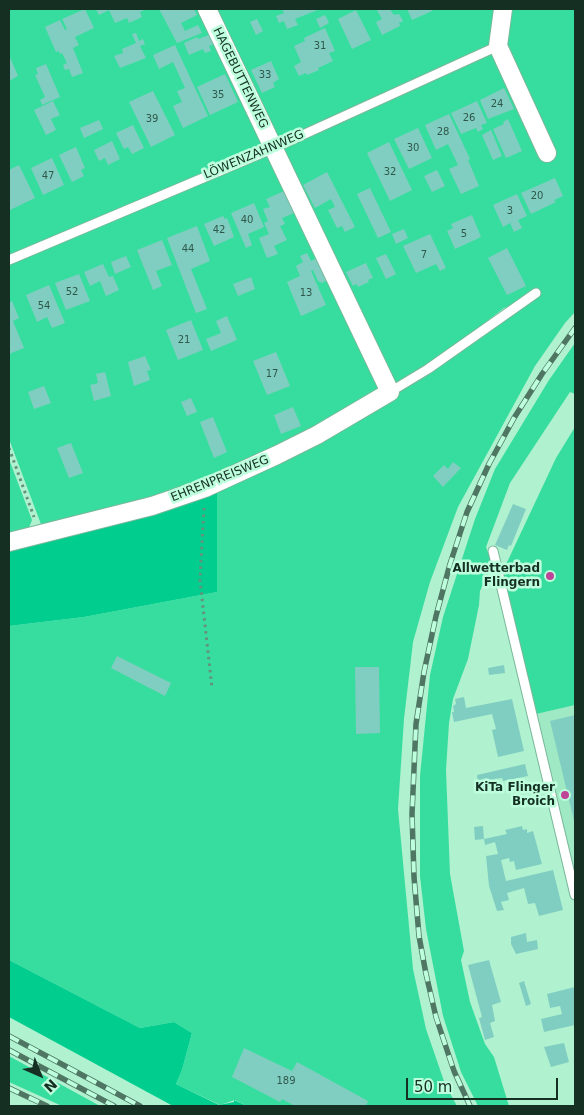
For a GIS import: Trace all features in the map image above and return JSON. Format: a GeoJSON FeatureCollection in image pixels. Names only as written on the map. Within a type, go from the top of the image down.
{"type":"FeatureCollection","features":[{"type":"Feature","properties":{"kind":"street","name":"HAGEBUTTENWEG"},"geometry":{"type":"LineString","coordinates":[[207,9],[274,148]]}},
{"type":"Feature","properties":{"kind":"street"},"geometry":{"type":"LineString","coordinates":[[503,9],[498,46],[547,153]]}},
{"type":"Feature","properties":{"kind":"street"},"geometry":{"type":"LineString","coordinates":[[274,148],[390,392]]}},
{"type":"Feature","properties":{"kind":"street","name":"EHRENPREISWEG"},"geometry":{"type":"LineString","coordinates":[[9,542],[152,506],[205,488],[277,456],[390,392]]}},
{"type":"Feature","properties":{"kind":"lane","name":"LÖWENZAHNWEG"},"geometry":{"type":"LineString","coordinates":[[9,260],[274,148],[498,46]]}},
{"type":"Feature","properties":{"kind":"lane","name":"EHRENPREISWEG"},"geometry":{"type":"LineString","coordinates":[[390,392],[428,369],[536,292]]}},
{"type":"Feature","properties":{"kind":"lane"},"geometry":{"type":"LineString","coordinates":[[493,551],[575,895]]}},
{"type":"Feature","properties":{"kind":"path"},"geometry":{"type":"LineString","coordinates":[[9,448],[40,534]]}},
{"type":"Feature","properties":{"kind":"path"},"geometry":{"type":"LineString","coordinates":[[205,488],[200,580],[212,688]]}},
{"type":"Feature","properties":{"kind":"shaded area","name":"KiTa Flinger Broich"},"geometry":{"type":"Polygon","coordinates":[[[575,705],[575,877],[536,714],[575,705]]]}},
{"type":"Feature","properties":{"kind":"green space"},"geometry":{"type":"Polygon","coordinates":[[[9,9],[575,9],[575,312],[535,366],[458,507],[430,582],[413,642],[404,719],[398,809],[413,969],[426,1029],[445,1084],[457,1106],[247,1106],[235,1100],[220,1105],[176,1084],[182,1070],[192,1033],[174,1022],[140,1028],[9,960],[9,626],[84,617],[217,592],[217,486],[289,453],[429,373],[533,300],[504,308],[438,359],[388,391],[317,431],[218,477],[152,501],[42,527],[9,439],[9,9]]]}},
{"type":"Feature","properties":{"kind":"green space"},"geometry":{"type":"Polygon","coordinates":[[[575,343],[575,394],[570,392],[510,483],[486,547],[492,564],[480,591],[468,659],[453,699],[449,723],[446,770],[450,874],[464,951],[461,960],[470,1002],[485,1044],[494,1057],[509,1106],[478,1106],[461,1072],[443,1016],[426,929],[420,876],[420,776],[430,675],[443,617],[475,519],[495,469],[549,380],[575,343]]]}},
{"type":"Feature","properties":{"kind":"green space","name":"Allwetterbad Flingern"},"geometry":{"type":"Polygon","coordinates":[[[575,427],[575,705],[536,714],[502,573],[556,458],[575,427]]]}},
{"type":"Feature","properties":{"kind":"green space"},"geometry":{"type":"Polygon","coordinates":[[[9,459],[32,520],[27,533],[9,536],[9,459]]]}},
{"type":"Feature","properties":{"kind":"green space"},"geometry":{"type":"Polygon","coordinates":[[[217,486],[217,592],[84,617],[9,626],[9,546],[217,486]]]}},
{"type":"Feature","properties":{"kind":"green space"},"geometry":{"type":"Polygon","coordinates":[[[9,960],[140,1028],[174,1022],[192,1033],[182,1070],[176,1084],[219,1105],[234,1102],[234,1100],[247,1106],[173,1106],[9,1017],[9,960]]]}},
{"type":"Feature","properties":{"kind":"green space"},"geometry":{"type":"Polygon","coordinates":[[[9,1056],[100,1106],[62,1106],[9,1082],[9,1056]]]}},
{"type":"Feature","properties":{"kind":"building"},"geometry":{"type":"Polygon","coordinates":[[[85,9],[94,28],[75,37],[79,45],[73,48],[83,73],[72,77],[69,69],[65,70],[63,65],[67,63],[62,53],[56,52],[45,27],[60,20],[65,30],[67,29],[62,19],[85,9]]]}},
{"type":"Feature","properties":{"kind":"building"},"geometry":{"type":"Polygon","coordinates":[[[96,9],[147,9],[140,12],[142,17],[129,23],[127,18],[115,23],[109,10],[99,15],[96,9]]]}},
{"type":"Feature","properties":{"kind":"building"},"geometry":{"type":"Polygon","coordinates":[[[159,9],[194,9],[197,15],[181,23],[185,31],[198,25],[202,33],[177,43],[159,9]]]}},
{"type":"Feature","properties":{"kind":"building"},"geometry":{"type":"Polygon","coordinates":[[[282,9],[320,9],[295,19],[298,25],[287,29],[284,21],[279,23],[276,16],[284,13],[282,9]]]}},
{"type":"Feature","properties":{"kind":"building"},"geometry":{"type":"Polygon","coordinates":[[[390,9],[393,14],[399,14],[403,21],[399,23],[400,26],[382,35],[376,22],[382,19],[377,10],[390,9]]]}},
{"type":"Feature","properties":{"kind":"building"},"geometry":{"type":"Polygon","coordinates":[[[407,9],[431,9],[432,11],[412,20],[407,9]]]}},
{"type":"Feature","properties":{"kind":"building"},"geometry":{"type":"Polygon","coordinates":[[[356,10],[371,40],[352,49],[338,19],[356,10]]]}},
{"type":"Feature","properties":{"kind":"building"},"geometry":{"type":"Polygon","coordinates":[[[325,15],[329,23],[320,28],[316,19],[325,15]]]}},
{"type":"Feature","properties":{"kind":"building"},"geometry":{"type":"Polygon","coordinates":[[[257,19],[263,31],[256,35],[250,22],[257,19]]]}},
{"type":"Feature","properties":{"kind":"building"},"geometry":{"type":"Polygon","coordinates":[[[325,28],[335,51],[329,53],[333,61],[318,68],[319,70],[299,76],[294,66],[301,62],[294,46],[305,41],[304,38],[325,28]]]}},
{"type":"Feature","properties":{"kind":"building"},"geometry":{"type":"Polygon","coordinates":[[[136,33],[139,41],[143,39],[145,44],[140,46],[146,58],[120,68],[114,56],[123,53],[122,49],[136,43],[132,34],[136,33]]]}},
{"type":"Feature","properties":{"kind":"building"},"geometry":{"type":"Polygon","coordinates":[[[209,35],[213,44],[209,46],[211,51],[205,53],[203,49],[189,55],[184,43],[197,37],[198,39],[209,35]]]}},
{"type":"Feature","properties":{"kind":"building"},"geometry":{"type":"Polygon","coordinates":[[[175,45],[208,116],[183,128],[173,106],[182,102],[177,91],[185,88],[173,62],[159,69],[153,55],[175,45]]]}},
{"type":"Feature","properties":{"kind":"building"},"geometry":{"type":"Polygon","coordinates":[[[9,55],[18,76],[9,81],[9,55]]]}},
{"type":"Feature","properties":{"kind":"building"},"geometry":{"type":"Polygon","coordinates":[[[271,61],[279,79],[273,83],[275,87],[262,93],[251,70],[271,61]]]}},
{"type":"Feature","properties":{"kind":"building"},"geometry":{"type":"Polygon","coordinates":[[[46,64],[60,97],[42,105],[40,100],[45,97],[35,75],[38,74],[36,68],[46,64]]]}},
{"type":"Feature","properties":{"kind":"building"},"geometry":{"type":"Polygon","coordinates":[[[225,74],[238,102],[210,115],[197,87],[225,74]]]}},
{"type":"Feature","properties":{"kind":"building"},"geometry":{"type":"Polygon","coordinates":[[[504,88],[514,109],[488,119],[480,100],[504,88]]]}},
{"type":"Feature","properties":{"kind":"building"},"geometry":{"type":"Polygon","coordinates":[[[153,91],[175,135],[151,147],[129,102],[153,91]]]}},
{"type":"Feature","properties":{"kind":"building"},"geometry":{"type":"Polygon","coordinates":[[[53,101],[60,115],[51,119],[56,130],[46,135],[34,110],[53,101]]]}},
{"type":"Feature","properties":{"kind":"building"},"geometry":{"type":"Polygon","coordinates":[[[477,101],[487,123],[481,125],[483,129],[478,132],[476,128],[461,134],[451,113],[477,101]]]}},
{"type":"Feature","properties":{"kind":"building"},"geometry":{"type":"Polygon","coordinates":[[[449,114],[470,159],[468,160],[479,186],[461,194],[449,169],[458,165],[448,144],[436,150],[425,125],[449,114]]]}},
{"type":"Feature","properties":{"kind":"building"},"geometry":{"type":"Polygon","coordinates":[[[508,119],[522,151],[506,158],[493,129],[504,124],[503,122],[508,119]]]}},
{"type":"Feature","properties":{"kind":"building"},"geometry":{"type":"Polygon","coordinates":[[[99,120],[103,129],[84,138],[80,128],[99,120]]]}},
{"type":"Feature","properties":{"kind":"building"},"geometry":{"type":"Polygon","coordinates":[[[133,125],[144,148],[132,154],[128,147],[124,149],[116,133],[133,125]]]}},
{"type":"Feature","properties":{"kind":"building"},"geometry":{"type":"Polygon","coordinates":[[[418,128],[432,158],[409,169],[394,139],[418,128]]]}},
{"type":"Feature","properties":{"kind":"building"},"geometry":{"type":"Polygon","coordinates":[[[491,130],[502,156],[493,160],[482,135],[491,130]]]}},
{"type":"Feature","properties":{"kind":"building"},"geometry":{"type":"Polygon","coordinates":[[[112,141],[120,159],[108,165],[105,158],[99,161],[94,150],[112,141]]]}},
{"type":"Feature","properties":{"kind":"building"},"geometry":{"type":"Polygon","coordinates":[[[389,142],[412,190],[390,201],[367,153],[389,142]]]}},
{"type":"Feature","properties":{"kind":"building"},"geometry":{"type":"Polygon","coordinates":[[[76,147],[85,168],[81,170],[84,176],[72,182],[59,155],[76,147]]]}},
{"type":"Feature","properties":{"kind":"building"},"geometry":{"type":"Polygon","coordinates":[[[52,158],[64,185],[43,195],[31,168],[52,158]]]}},
{"type":"Feature","properties":{"kind":"building"},"geometry":{"type":"Polygon","coordinates":[[[19,165],[35,198],[10,210],[9,170],[19,165]]]}},
{"type":"Feature","properties":{"kind":"building"},"geometry":{"type":"Polygon","coordinates":[[[437,170],[445,186],[432,192],[424,176],[437,170]]]}},
{"type":"Feature","properties":{"kind":"building"},"geometry":{"type":"Polygon","coordinates":[[[327,172],[355,227],[345,232],[342,226],[337,228],[328,210],[335,207],[331,199],[315,208],[303,185],[327,172]]]}},
{"type":"Feature","properties":{"kind":"building"},"geometry":{"type":"Polygon","coordinates":[[[555,178],[563,196],[554,200],[556,202],[531,214],[521,193],[555,178]]]}},
{"type":"Feature","properties":{"kind":"building"},"geometry":{"type":"Polygon","coordinates":[[[370,188],[391,232],[378,238],[357,194],[370,188]]]}},
{"type":"Feature","properties":{"kind":"building"},"geometry":{"type":"Polygon","coordinates":[[[284,191],[294,213],[282,218],[285,224],[280,226],[287,240],[274,246],[278,254],[267,258],[259,238],[269,234],[264,223],[268,221],[263,209],[270,207],[266,199],[284,191]]]}},
{"type":"Feature","properties":{"kind":"building"},"geometry":{"type":"Polygon","coordinates":[[[517,194],[527,216],[518,220],[522,228],[514,232],[510,223],[503,227],[493,205],[517,194]]]}},
{"type":"Feature","properties":{"kind":"building"},"geometry":{"type":"Polygon","coordinates":[[[254,203],[264,227],[248,234],[252,245],[246,248],[231,213],[254,203]]]}},
{"type":"Feature","properties":{"kind":"building"},"geometry":{"type":"Polygon","coordinates":[[[472,215],[481,237],[455,249],[447,231],[453,228],[451,224],[472,215]]]}},
{"type":"Feature","properties":{"kind":"building"},"geometry":{"type":"Polygon","coordinates":[[[223,216],[225,219],[227,218],[234,237],[214,246],[204,224],[223,216]]]}},
{"type":"Feature","properties":{"kind":"building"},"geometry":{"type":"Polygon","coordinates":[[[197,226],[210,261],[191,269],[207,309],[196,313],[167,238],[197,226]]]}},
{"type":"Feature","properties":{"kind":"building"},"geometry":{"type":"Polygon","coordinates":[[[404,229],[408,238],[396,244],[392,234],[404,229]]]}},
{"type":"Feature","properties":{"kind":"building"},"geometry":{"type":"Polygon","coordinates":[[[430,234],[446,268],[440,271],[436,264],[416,273],[403,246],[430,234]]]}},
{"type":"Feature","properties":{"kind":"building"},"geometry":{"type":"Polygon","coordinates":[[[162,240],[172,265],[156,271],[162,286],[153,290],[137,250],[162,240]]]}},
{"type":"Feature","properties":{"kind":"building"},"geometry":{"type":"Polygon","coordinates":[[[507,248],[526,286],[507,295],[488,258],[507,248]]]}},
{"type":"Feature","properties":{"kind":"building"},"geometry":{"type":"Polygon","coordinates":[[[307,253],[311,261],[319,257],[329,279],[322,283],[318,281],[313,270],[311,271],[326,305],[301,316],[287,282],[300,276],[296,266],[303,262],[300,256],[307,253]]]}},
{"type":"Feature","properties":{"kind":"building"},"geometry":{"type":"Polygon","coordinates":[[[386,254],[396,274],[386,279],[376,258],[386,254]]]}},
{"type":"Feature","properties":{"kind":"building"},"geometry":{"type":"Polygon","coordinates":[[[126,256],[131,267],[115,274],[111,262],[126,256]]]}},
{"type":"Feature","properties":{"kind":"building"},"geometry":{"type":"Polygon","coordinates":[[[366,263],[373,278],[358,287],[357,284],[353,286],[346,272],[366,263]]]}},
{"type":"Feature","properties":{"kind":"building"},"geometry":{"type":"Polygon","coordinates":[[[103,264],[109,277],[113,276],[119,290],[106,296],[100,281],[90,286],[84,272],[103,264]]]}},
{"type":"Feature","properties":{"kind":"building"},"geometry":{"type":"Polygon","coordinates":[[[79,274],[90,301],[66,310],[55,283],[79,274]]]}},
{"type":"Feature","properties":{"kind":"building"},"geometry":{"type":"Polygon","coordinates":[[[251,277],[255,289],[238,296],[233,284],[251,277]]]}},
{"type":"Feature","properties":{"kind":"building"},"geometry":{"type":"Polygon","coordinates":[[[49,285],[65,323],[52,328],[47,317],[37,322],[26,295],[49,285]]]}},
{"type":"Feature","properties":{"kind":"building"},"geometry":{"type":"Polygon","coordinates":[[[12,301],[19,318],[13,321],[24,348],[9,354],[9,303],[12,301]]]}},
{"type":"Feature","properties":{"kind":"building"},"geometry":{"type":"Polygon","coordinates":[[[227,316],[237,340],[211,351],[206,339],[221,333],[216,321],[227,316]]]}},
{"type":"Feature","properties":{"kind":"building"},"geometry":{"type":"Polygon","coordinates":[[[191,320],[203,350],[178,360],[166,330],[191,320]]]}},
{"type":"Feature","properties":{"kind":"building"},"geometry":{"type":"Polygon","coordinates":[[[276,352],[290,386],[267,395],[253,361],[276,352]]]}},
{"type":"Feature","properties":{"kind":"building"},"geometry":{"type":"Polygon","coordinates":[[[145,356],[151,370],[147,371],[150,380],[134,386],[128,362],[145,356]]]}},
{"type":"Feature","properties":{"kind":"building"},"geometry":{"type":"Polygon","coordinates":[[[105,372],[111,396],[94,401],[90,385],[98,383],[96,374],[105,372]]]}},
{"type":"Feature","properties":{"kind":"building"},"geometry":{"type":"Polygon","coordinates":[[[44,386],[51,403],[34,409],[28,392],[44,386]]]}},
{"type":"Feature","properties":{"kind":"building"},"geometry":{"type":"Polygon","coordinates":[[[191,398],[197,412],[187,416],[181,402],[191,398]]]}},
{"type":"Feature","properties":{"kind":"building"},"geometry":{"type":"Polygon","coordinates":[[[293,407],[301,426],[281,434],[274,415],[293,407]]]}},
{"type":"Feature","properties":{"kind":"building"},"geometry":{"type":"Polygon","coordinates":[[[213,417],[227,452],[214,458],[200,422],[213,417]]]}},
{"type":"Feature","properties":{"kind":"building"},"geometry":{"type":"Polygon","coordinates":[[[71,443],[83,473],[69,478],[57,448],[71,443]]]}},
{"type":"Feature","properties":{"kind":"building"},"geometry":{"type":"Polygon","coordinates":[[[453,462],[461,468],[443,487],[433,476],[444,465],[448,469],[453,462]]]}},
{"type":"Feature","properties":{"kind":"building"},"geometry":{"type":"Polygon","coordinates":[[[513,504],[526,509],[511,546],[509,545],[507,550],[495,545],[513,504]]]}},
{"type":"Feature","properties":{"kind":"building"},"geometry":{"type":"Polygon","coordinates":[[[117,656],[171,683],[165,696],[111,668],[117,656]]]}},
{"type":"Feature","properties":{"kind":"building"},"geometry":{"type":"Polygon","coordinates":[[[504,665],[505,673],[489,675],[488,668],[504,665]]]}},
{"type":"Feature","properties":{"kind":"building"},"geometry":{"type":"Polygon","coordinates":[[[355,667],[379,667],[380,733],[356,734],[355,667]]]}},
{"type":"Feature","properties":{"kind":"building"},"geometry":{"type":"Polygon","coordinates":[[[464,697],[466,708],[512,699],[524,751],[498,757],[492,730],[496,729],[492,714],[454,722],[452,712],[454,712],[453,706],[456,704],[455,699],[464,697]]]}},
{"type":"Feature","properties":{"kind":"building"},"geometry":{"type":"Polygon","coordinates":[[[575,715],[575,825],[550,721],[575,715]]]}},
{"type":"Feature","properties":{"kind":"building"},"geometry":{"type":"Polygon","coordinates":[[[525,764],[528,776],[503,781],[502,778],[495,779],[484,787],[485,791],[479,793],[477,775],[525,764]]]}},
{"type":"Feature","properties":{"kind":"building"},"geometry":{"type":"Polygon","coordinates":[[[483,826],[484,839],[475,840],[474,827],[483,826]]]}},
{"type":"Feature","properties":{"kind":"building"},"geometry":{"type":"Polygon","coordinates":[[[522,826],[523,830],[527,829],[527,833],[533,831],[542,864],[516,870],[514,861],[510,862],[509,858],[501,860],[506,881],[553,870],[563,910],[539,916],[535,903],[528,904],[524,888],[507,893],[509,900],[501,902],[504,910],[497,911],[489,886],[486,856],[498,854],[495,842],[485,845],[484,839],[507,834],[505,830],[522,826]]]}},
{"type":"Feature","properties":{"kind":"building"},"geometry":{"type":"Polygon","coordinates":[[[526,933],[527,942],[537,940],[538,949],[516,954],[511,944],[511,937],[526,933]]]}},
{"type":"Feature","properties":{"kind":"building"},"geometry":{"type":"Polygon","coordinates":[[[489,960],[501,1002],[492,1005],[495,1021],[490,1023],[494,1037],[485,1040],[479,1018],[482,1017],[468,965],[489,960]]]}},
{"type":"Feature","properties":{"kind":"building"},"geometry":{"type":"Polygon","coordinates":[[[524,981],[531,1004],[526,1006],[519,983],[524,981]]]}},
{"type":"Feature","properties":{"kind":"building"},"geometry":{"type":"Polygon","coordinates":[[[575,987],[575,1025],[544,1032],[541,1019],[562,1014],[560,1006],[550,1008],[547,994],[575,987]]]}},
{"type":"Feature","properties":{"kind":"building"},"geometry":{"type":"Polygon","coordinates":[[[564,1043],[569,1062],[551,1067],[544,1047],[564,1043]]]}},
{"type":"Feature","properties":{"kind":"building"},"geometry":{"type":"Polygon","coordinates":[[[244,1048],[292,1071],[297,1062],[368,1101],[366,1106],[295,1106],[282,1099],[280,1102],[232,1077],[244,1048]]]}},
{"type":"Feature","properties":{"kind":"railway"},"geometry":{"type":"LineString","coordinates":[[470,1106],[454,1071],[436,1017],[419,936],[414,877],[412,814],[416,724],[424,672],[436,616],[467,512],[489,464],[514,418],[542,374],[575,328]]}},
{"type":"Feature","properties":{"kind":"railway"},"geometry":{"type":"LineString","coordinates":[[9,1036],[140,1106]]}},
{"type":"Feature","properties":{"kind":"railway"},"geometry":{"type":"LineString","coordinates":[[9,1050],[114,1106]]}},
{"type":"Feature","properties":{"kind":"railway"},"geometry":{"type":"LineString","coordinates":[[9,1088],[47,1106]]}},
{"type":"Feature","properties":{"kind":"place","name":"Allwetterbad Flingern"},"geometry":{"type":"Point","coordinates":[550,576]}},
{"type":"Feature","properties":{"kind":"place","name":"KiTa Flinger Broich"},"geometry":{"type":"Point","coordinates":[565,795]}}]}
